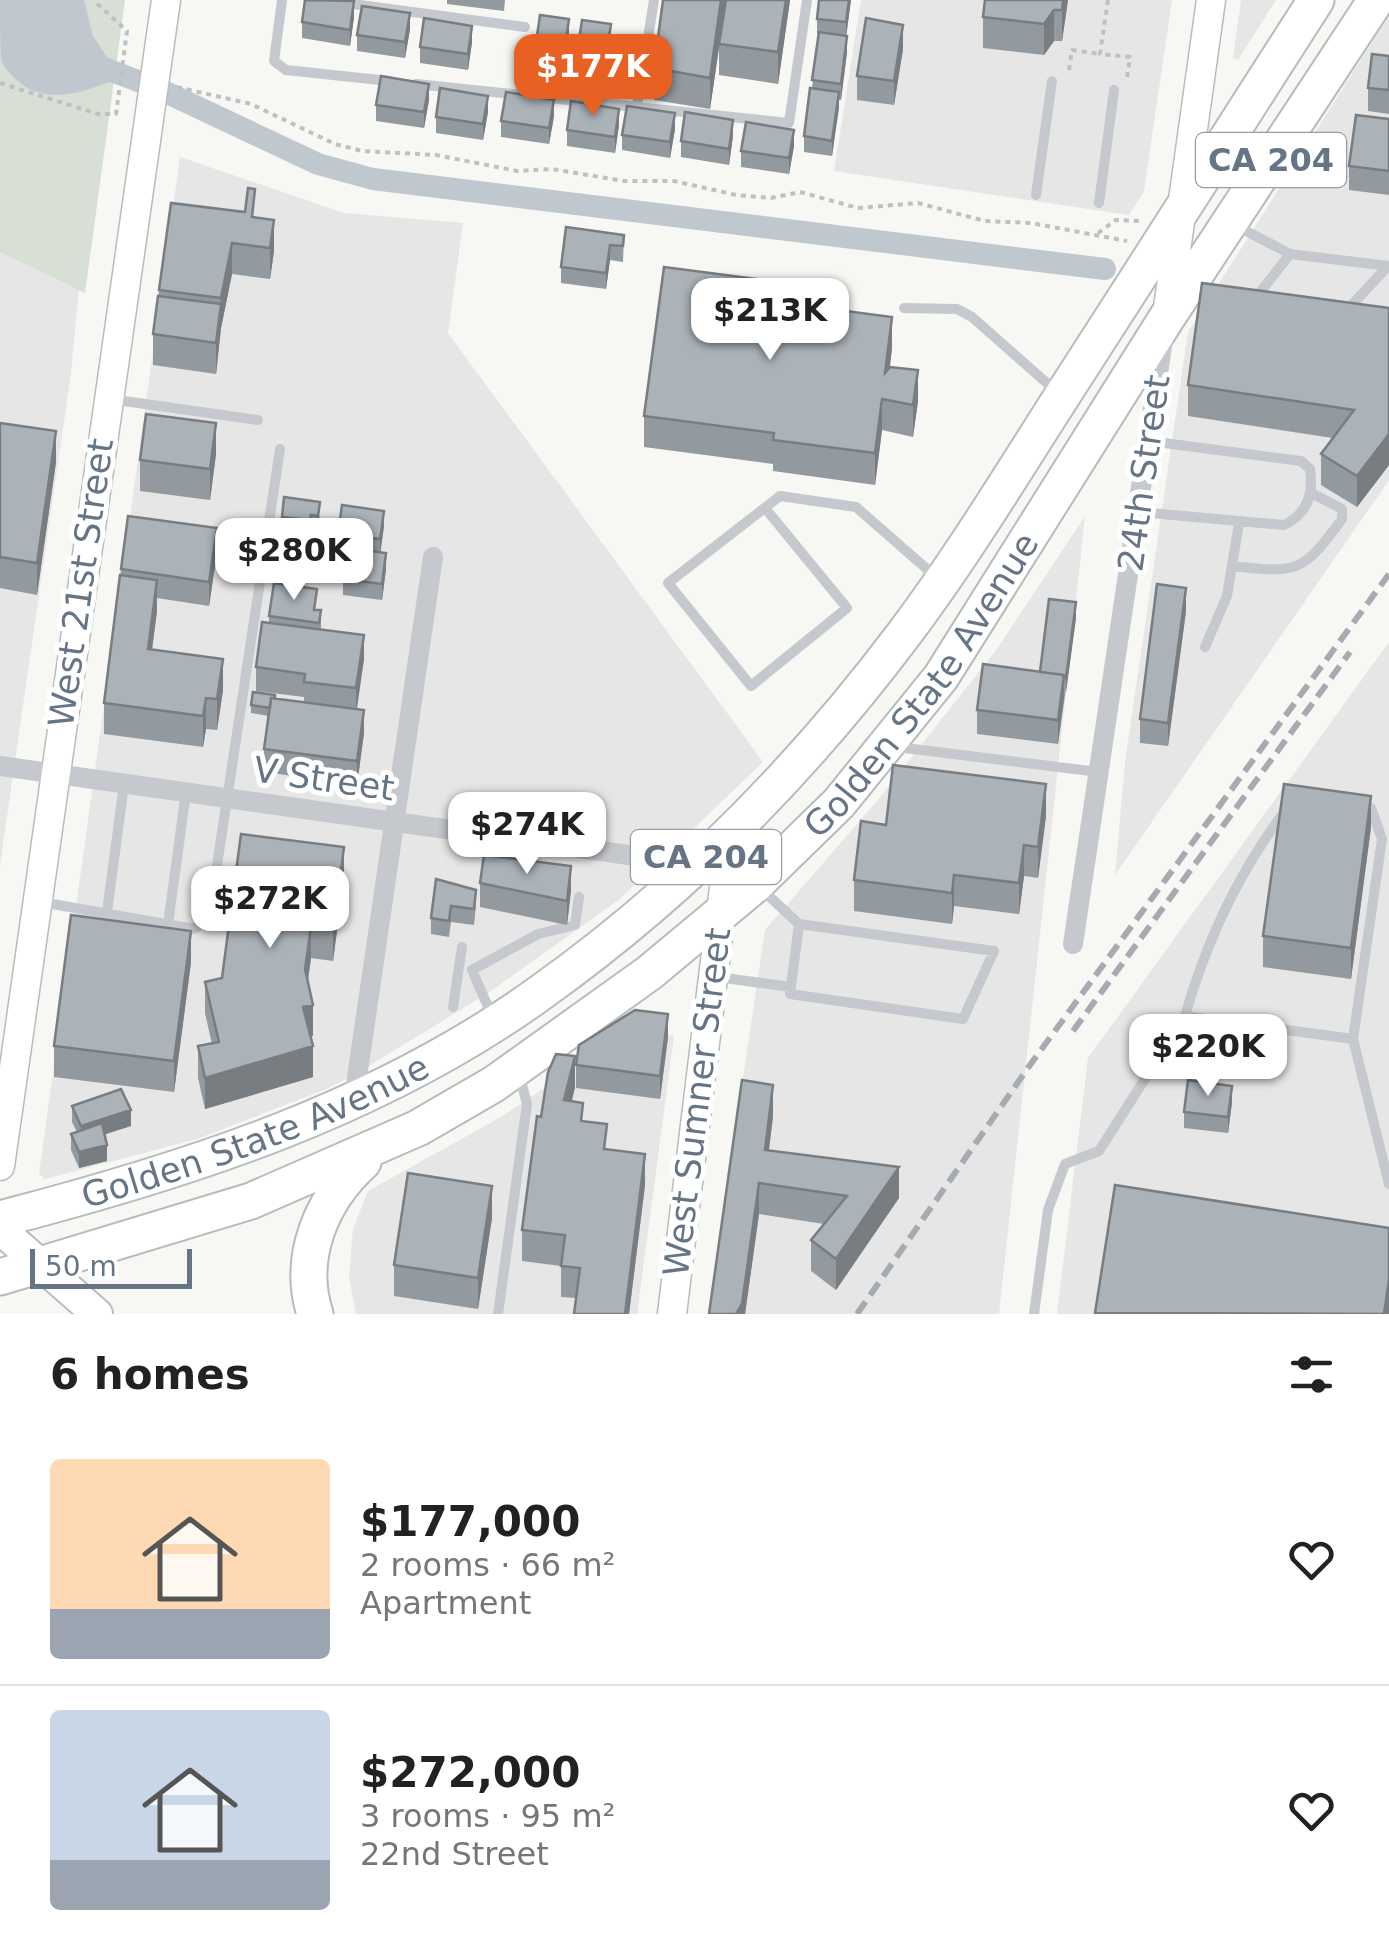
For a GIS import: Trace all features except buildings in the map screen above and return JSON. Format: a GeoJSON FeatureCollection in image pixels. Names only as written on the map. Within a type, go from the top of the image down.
{"type":"FeatureCollection","features":[{"type":"Feature","properties":{"kind":"highway","name":"Golden State Avenue"},"geometry":{"type":"LineString","coordinates":[[0,1219],[194,1165],[354,1098],[537,996],[699,864],[812,750],[941,580],[1062,396],[1147,236],[1182,212],[1316,0]]}},
{"type":"Feature","properties":{"kind":"highway","name":"Golden State Avenue"},"geometry":{"type":"LineString","coordinates":[[0,1277],[250,1201],[376,1150],[517,1068],[718,919],[756,884],[839,803],[941,676],[1166,319],[1197,286],[1230,223],[1376,0]]}},
{"type":"Feature","properties":{"kind":"highway"},"geometry":{"type":"LineString","coordinates":[[315,1314],[310,1274],[322,1212],[342,1181],[376,1150]]}},
{"type":"Feature","properties":{"kind":"main road"},"geometry":{"type":"LineString","coordinates":[[0,1228],[97,1314]]}},
{"type":"Feature","properties":{"kind":"street","name":"West 21st Street"},"geometry":{"type":"LineString","coordinates":[[0,1166],[166,0]]}},
{"type":"Feature","properties":{"kind":"street","name":"24th Street"},"geometry":{"type":"LineString","coordinates":[[1072,944],[1139,512],[1210,0]]}},
{"type":"Feature","properties":{"kind":"street"},"geometry":{"type":"LineString","coordinates":[[354,1098],[433,557]]}},
{"type":"Feature","properties":{"kind":"street","name":"V Street"},"geometry":{"type":"LineString","coordinates":[[0,766],[699,864]]}},
{"type":"Feature","properties":{"kind":"street","name":"West Sumner Street"},"geometry":{"type":"LineString","coordinates":[[672,1314],[732,830]]}},
{"type":"Feature","properties":{"kind":"lane"},"geometry":{"type":"LineString","coordinates":[[282,0],[274,61],[286,70],[788,123],[807,0]]}},
{"type":"Feature","properties":{"kind":"lane"},"geometry":{"type":"LineString","coordinates":[[323,0],[525,28]]}},
{"type":"Feature","properties":{"kind":"lane"},"geometry":{"type":"LineString","coordinates":[[636,106],[654,0]]}},
{"type":"Feature","properties":{"kind":"lane"},"geometry":{"type":"LineString","coordinates":[[1036,195],[1052,81]]}},
{"type":"Feature","properties":{"kind":"lane"},"geometry":{"type":"LineString","coordinates":[[1099,203],[1114,90]]}},
{"type":"Feature","properties":{"kind":"lane"},"geometry":{"type":"LineString","coordinates":[[1230,223],[1290,254],[1389,266]]}},
{"type":"Feature","properties":{"kind":"lane"},"geometry":{"type":"LineString","coordinates":[[1254,299],[1290,254]]}},
{"type":"Feature","properties":{"kind":"lane"},"geometry":{"type":"LineString","coordinates":[[1347,310],[1389,266]]}},
{"type":"Feature","properties":{"kind":"lane"},"geometry":{"type":"LineString","coordinates":[[1241,298],[1273,302]]}},
{"type":"Feature","properties":{"kind":"lane"},"geometry":{"type":"LineString","coordinates":[[904,308],[957,309],[972,317],[1062,396]]}},
{"type":"Feature","properties":{"kind":"lane"},"geometry":{"type":"LineString","coordinates":[[1329,308],[1361,312]]}},
{"type":"Feature","properties":{"kind":"lane"},"geometry":{"type":"LineString","coordinates":[[108,399],[258,420]]}},
{"type":"Feature","properties":{"kind":"lane"},"geometry":{"type":"LineString","coordinates":[[1139,512],[1284,525],[1297,519],[1311,493],[1310,469],[1301,462],[1149,441]]}},
{"type":"Feature","properties":{"kind":"lane"},"geometry":{"type":"LineString","coordinates":[[36,901],[194,929],[209,918],[280,449]]}},
{"type":"Feature","properties":{"kind":"lane"},"geometry":{"type":"LineString","coordinates":[[1232,566],[1291,570],[1304,564],[1342,518],[1342,509],[1335,502],[1311,493]]}},
{"type":"Feature","properties":{"kind":"lane"},"geometry":{"type":"LineString","coordinates":[[765,508],[847,608],[750,686],[668,584],[780,496],[856,507],[941,580]]}},
{"type":"Feature","properties":{"kind":"lane"},"geometry":{"type":"LineString","coordinates":[[1205,647],[1219,622],[1238,522]]}},
{"type":"Feature","properties":{"kind":"lane"},"geometry":{"type":"LineString","coordinates":[[886,745],[1099,772]]}},
{"type":"Feature","properties":{"kind":"lane"},"geometry":{"type":"LineString","coordinates":[[107,912],[124,784]]}},
{"type":"Feature","properties":{"kind":"lane"},"geometry":{"type":"LineString","coordinates":[[168,924],[186,792]]}},
{"type":"Feature","properties":{"kind":"lane"},"geometry":{"type":"LineString","coordinates":[[1034,1314],[1048,1210],[1064,1164],[1099,1151],[1185,1016],[1214,931],[1262,841],[1296,796]]}},
{"type":"Feature","properties":{"kind":"lane"},"geometry":{"type":"LineString","coordinates":[[1352,805],[1371,808],[1382,839],[1353,1039],[1389,1184]]}},
{"type":"Feature","properties":{"kind":"lane"},"geometry":{"type":"LineString","coordinates":[[756,884],[798,924],[994,951],[964,1019],[790,994],[798,924]]}},
{"type":"Feature","properties":{"kind":"lane"},"geometry":{"type":"LineString","coordinates":[[459,967],[472,970],[538,934],[575,925],[578,897]]}},
{"type":"Feature","properties":{"kind":"lane"},"geometry":{"type":"LineString","coordinates":[[453,1007],[462,946]]}},
{"type":"Feature","properties":{"kind":"lane"},"geometry":{"type":"LineString","coordinates":[[472,970],[494,1021]]}},
{"type":"Feature","properties":{"kind":"lane"},"geometry":{"type":"LineString","coordinates":[[711,976],[791,987]]}},
{"type":"Feature","properties":{"kind":"lane"},"geometry":{"type":"LineString","coordinates":[[1185,1016],[1353,1039]]}},
{"type":"Feature","properties":{"kind":"lane"},"geometry":{"type":"LineString","coordinates":[[498,1314],[527,1104],[517,1068]]}},
{"type":"Feature","properties":{"kind":"path"},"geometry":{"type":"LineString","coordinates":[[0,83],[98,114],[116,114],[127,32],[93,0]]}},
{"type":"Feature","properties":{"kind":"path"},"geometry":{"type":"LineString","coordinates":[[1100,54],[1108,0]]}},
{"type":"Feature","properties":{"kind":"path"},"geometry":{"type":"LineString","coordinates":[[1068,70],[1072,50],[1130,57],[1126,80]]}},
{"type":"Feature","properties":{"kind":"path"},"geometry":{"type":"LineString","coordinates":[[171,86],[251,104],[335,144],[362,151],[436,155],[517,170],[552,169],[624,180],[674,181],[736,196],[771,198],[800,192],[858,208],[918,204],[985,221],[1147,236]]}},
{"type":"Feature","properties":{"kind":"path"},"geometry":{"type":"LineString","coordinates":[[1098,233],[1116,220],[1147,236]]}},
{"type":"Feature","properties":{"kind":"shaded area"},"geometry":{"type":"Polygon","coordinates":[[[0,0],[125,0],[85,293],[0,252],[0,0]]]}},
{"type":"Feature","properties":{"kind":"shaded area"},"geometry":{"type":"Polygon","coordinates":[[[0,0],[84,0],[93,36],[115,69],[113,80],[81,91],[52,95],[25,86],[2,63],[0,0]]]}},
{"type":"Feature","properties":{"kind":"shaded area"},"geometry":{"type":"Polygon","coordinates":[[[861,0],[1172,0],[1144,191],[1129,215],[834,171],[861,0]]]}},
{"type":"Feature","properties":{"kind":"shaded area"},"geometry":{"type":"Polygon","coordinates":[[[1241,0],[1276,0],[1238,60],[1233,58],[1241,0]]]}},
{"type":"Feature","properties":{"kind":"shaded area"},"geometry":{"type":"Polygon","coordinates":[[[1389,16],[1389,480],[1115,875],[1125,762],[1188,332],[1389,16]]]}},
{"type":"Feature","properties":{"kind":"shaded area"},"geometry":{"type":"Polygon","coordinates":[[[180,157],[344,213],[463,223],[448,333],[763,762],[620,899],[488,993],[364,1069],[329,1088],[197,1139],[45,1179],[39,1174],[180,157]]]}},
{"type":"Feature","properties":{"kind":"shaded area"},"geometry":{"type":"Polygon","coordinates":[[[0,252],[79,290],[71,373],[0,865],[0,252]]]}},
{"type":"Feature","properties":{"kind":"shaded area"},"geometry":{"type":"Polygon","coordinates":[[[1085,516],[999,1314],[708,1314],[765,930],[877,801],[997,649],[1085,516]]]}},
{"type":"Feature","properties":{"kind":"shaded area"},"geometry":{"type":"Polygon","coordinates":[[[1389,642],[1389,1314],[1057,1314],[1088,1058],[1389,642]]]}},
{"type":"Feature","properties":{"kind":"shaded area"},"geometry":{"type":"Polygon","coordinates":[[[633,1028],[674,1036],[637,1314],[356,1314],[349,1277],[353,1229],[368,1191],[501,1117],[633,1028]]]}},
{"type":"Feature","properties":{"kind":"waterway"},"geometry":{"type":"LineString","coordinates":[[88,62],[159,89],[318,164],[373,179],[1105,269]]}},
{"type":"Feature","properties":{"kind":"railway"},"geometry":{"type":"LineString","coordinates":[[857,1314],[1030,1065],[1389,574]]}},
{"type":"Feature","properties":{"kind":"railway"},"geometry":{"type":"LineString","coordinates":[[1073,1031],[1350,652]]}}]}
